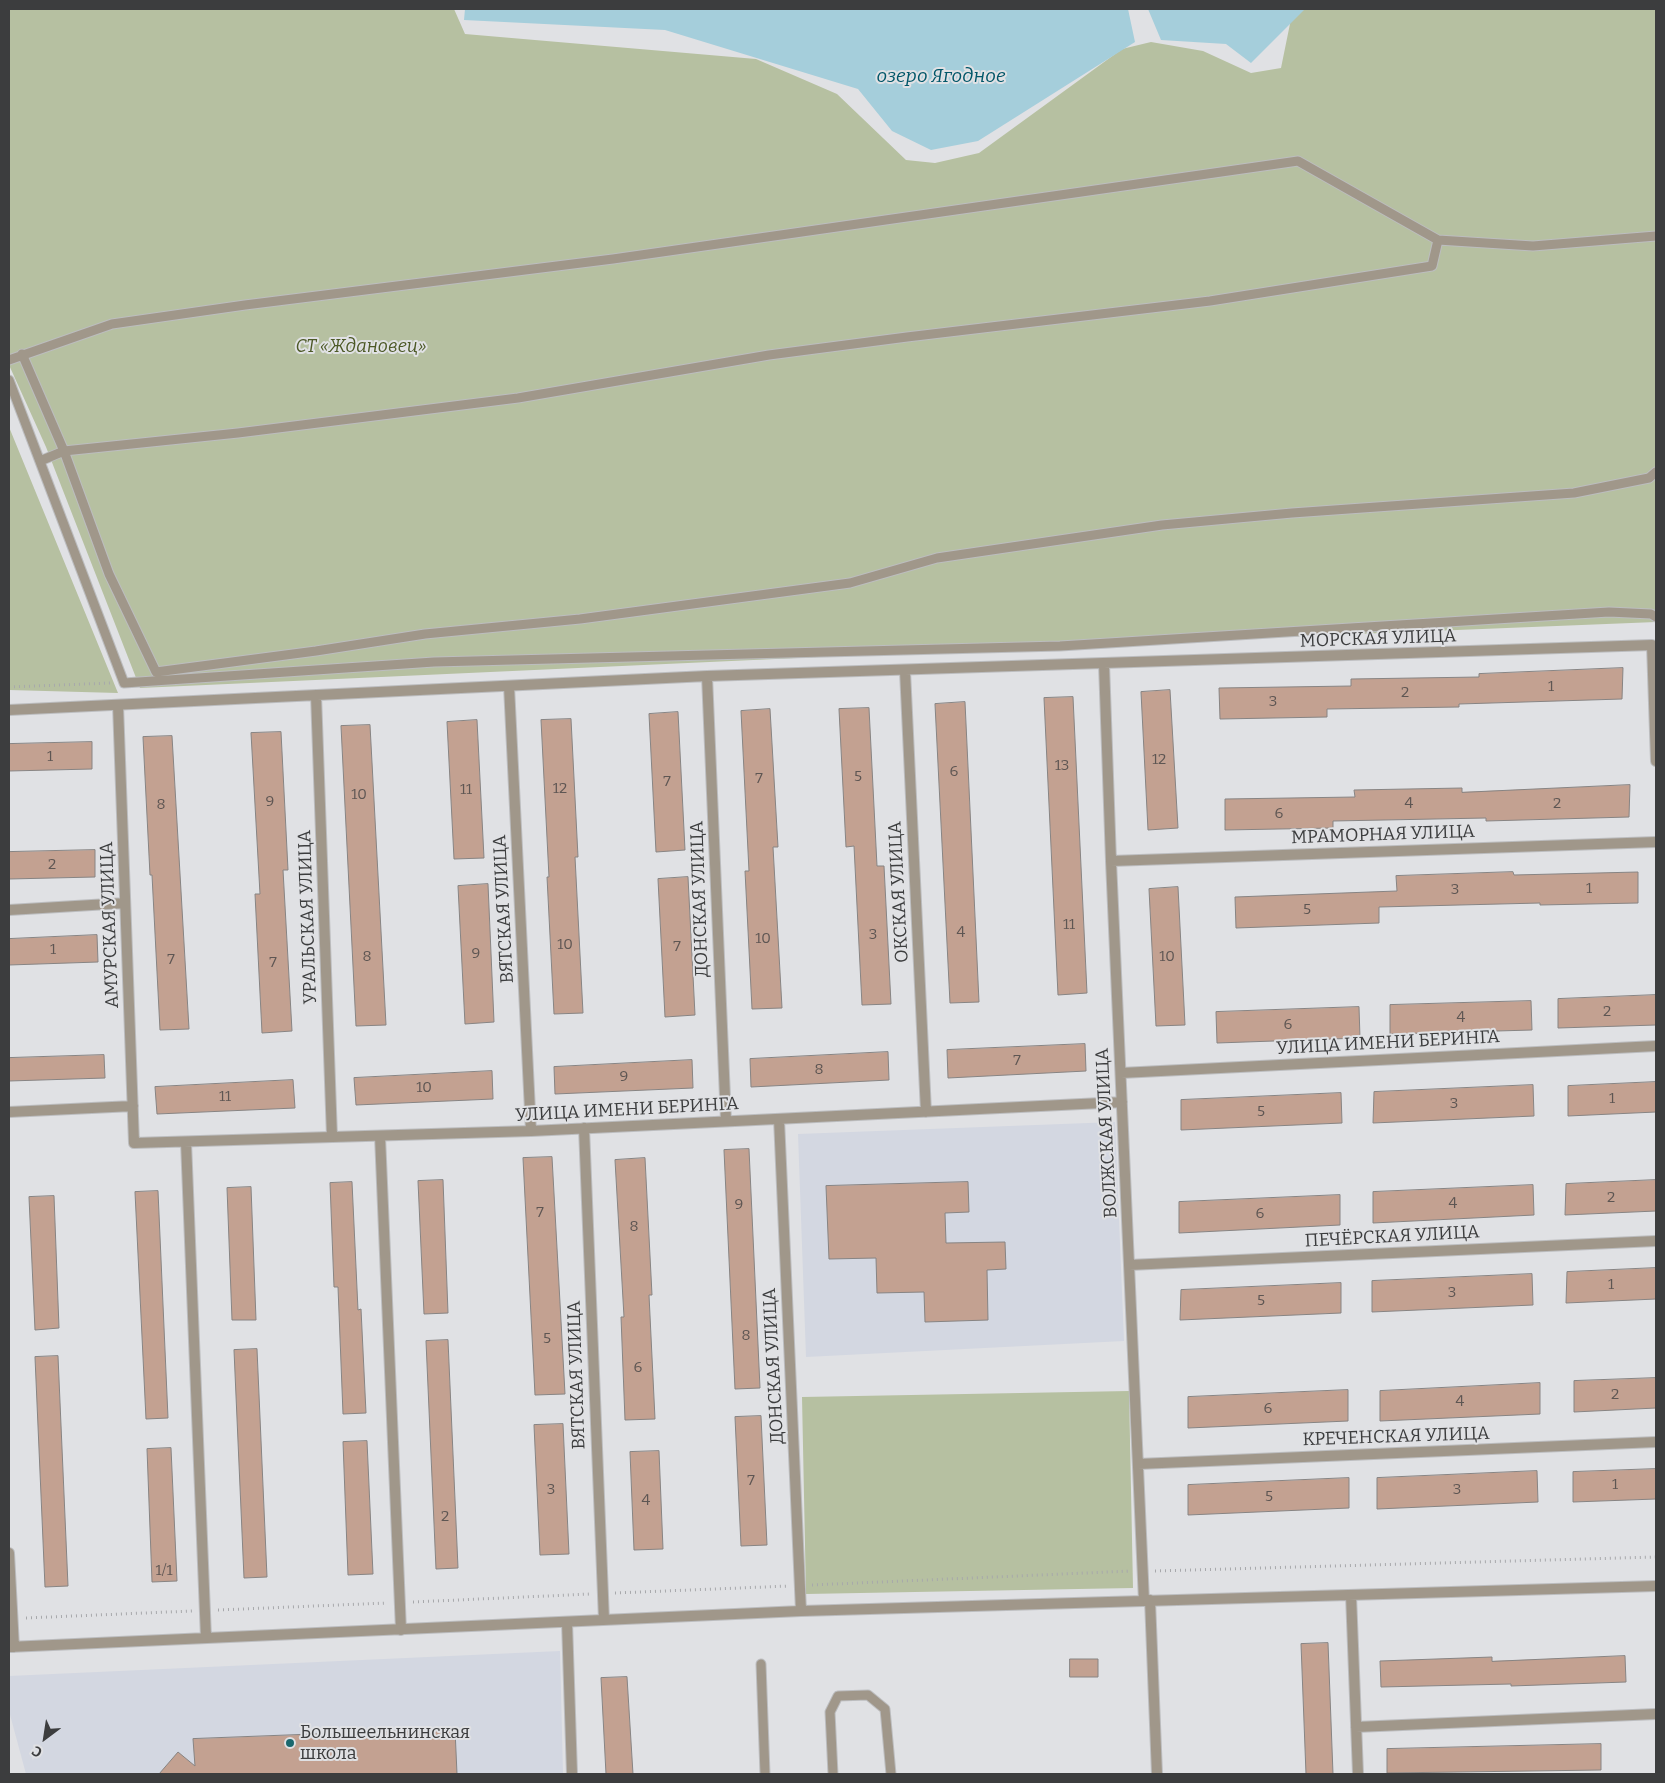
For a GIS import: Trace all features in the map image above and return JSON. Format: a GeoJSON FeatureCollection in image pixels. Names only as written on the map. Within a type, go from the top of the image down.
{"type":"FeatureCollection","features":[{"type":"Feature","properties":{"kind":"street","name":"МОРСКАЯ УЛИЦА"},"geometry":{"type":"LineString","coordinates":[[9,710],[707,676],[1652,645],[1656,761]]}},
{"type":"Feature","properties":{"kind":"street","name":"ВОЛЖСКАЯ УЛИЦА"},"geometry":{"type":"LineString","coordinates":[[1104,664],[1142,1571],[1147,1601],[1157,1774]]}},
{"type":"Feature","properties":{"kind":"street","name":"ОКСКАЯ УЛИЦА"},"geometry":{"type":"LineString","coordinates":[[905,671],[926,1112]]}},
{"type":"Feature","properties":{"kind":"street","name":"ДОНСКАЯ УЛИЦА"},"geometry":{"type":"LineString","coordinates":[[707,676],[726,1121]]}},
{"type":"Feature","properties":{"kind":"street","name":"ВЯТСКАЯ УЛИЦА"},"geometry":{"type":"LineString","coordinates":[[509,686],[531,1131]]}},
{"type":"Feature","properties":{"kind":"street","name":"УРАЛЬСКАЯ УЛИЦА"},"geometry":{"type":"LineString","coordinates":[[316,696],[332,1137]]}},
{"type":"Feature","properties":{"kind":"street","name":"АМУРСКАЯ УЛИЦА"},"geometry":{"type":"LineString","coordinates":[[118,705],[134,1143]]}},
{"type":"Feature","properties":{"kind":"street","name":"МРАМОРНАЯ УЛИЦА"},"geometry":{"type":"LineString","coordinates":[[1111,861],[1656,842]]}},
{"type":"Feature","properties":{"kind":"street"},"geometry":{"type":"LineString","coordinates":[[9,910],[125,903]]}},
{"type":"Feature","properties":{"kind":"street","name":"УЛИЦА ИМЕНИ БЕРИНГА"},"geometry":{"type":"LineString","coordinates":[[1121,1073],[1656,1046]]}},
{"type":"Feature","properties":{"kind":"street","name":"УЛИЦА ИМЕНИ БЕРИНГА"},"geometry":{"type":"LineString","coordinates":[[134,1143],[531,1131],[1122,1102]]}},
{"type":"Feature","properties":{"kind":"street"},"geometry":{"type":"LineString","coordinates":[[9,1112],[133,1106]]}},
{"type":"Feature","properties":{"kind":"street","name":"ДОНСКАЯ УЛИЦА"},"geometry":{"type":"LineString","coordinates":[[779,1119],[801,1612]]}},
{"type":"Feature","properties":{"kind":"street","name":"ВЯТСКАЯ УЛИЦА"},"geometry":{"type":"LineString","coordinates":[[584,1128],[604,1620]]}},
{"type":"Feature","properties":{"kind":"street"},"geometry":{"type":"LineString","coordinates":[[380,1136],[401,1630]]}},
{"type":"Feature","properties":{"kind":"street"},"geometry":{"type":"LineString","coordinates":[[186,1142],[206,1638]]}},
{"type":"Feature","properties":{"kind":"street","name":"ПЕЧЁРСКАЯ УЛИЦА"},"geometry":{"type":"LineString","coordinates":[[1129,1265],[1656,1241]]}},
{"type":"Feature","properties":{"kind":"street","name":"КРЕЧЕНСКАЯ УЛИЦА"},"geometry":{"type":"LineString","coordinates":[[1138,1464],[1656,1442]]}},
{"type":"Feature","properties":{"kind":"street"},"geometry":{"type":"LineString","coordinates":[[9,1553],[12,1619],[11,1647],[801,1612],[1656,1586]]}},
{"type":"Feature","properties":{"kind":"street"},"geometry":{"type":"LineString","coordinates":[[1351,1595],[1358,1774]]}},
{"type":"Feature","properties":{"kind":"street"},"geometry":{"type":"LineString","coordinates":[[568,1622],[572,1774]]}},
{"type":"Feature","properties":{"kind":"street"},"geometry":{"type":"LineString","coordinates":[[1356,1727],[1656,1714]]}},
{"type":"Feature","properties":{"kind":"lane"},"geometry":{"type":"LineString","coordinates":[[9,360],[112,324],[244,305],[613,259],[1298,161],[1438,240],[1532,246],[1656,236]]}},
{"type":"Feature","properties":{"kind":"lane"},"geometry":{"type":"LineString","coordinates":[[40,461],[64,450],[238,433],[518,398],[769,355],[907,336],[1210,301],[1432,266],[1438,240]]}},
{"type":"Feature","properties":{"kind":"lane"},"geometry":{"type":"LineString","coordinates":[[22,354],[64,450],[109,574],[156,672],[316,651],[425,634],[590,618],[850,583],[937,558],[1162,525],[1574,493],[1649,478],[1656,472]]}},
{"type":"Feature","properties":{"kind":"lane"},"geometry":{"type":"LineString","coordinates":[[9,380],[124,683],[434,662],[1060,646],[1609,612],[1652,614],[1656,617]]}},
{"type":"Feature","properties":{"kind":"lane"},"geometry":{"type":"LineString","coordinates":[[761,1664],[766,1774]]}},
{"type":"Feature","properties":{"kind":"lane"},"geometry":{"type":"LineString","coordinates":[[834,1774],[830,1712],[838,1696],[868,1695],[885,1709],[891,1774]]}},
{"type":"Feature","properties":{"kind":"path"},"geometry":{"type":"LineString","coordinates":[[9,686],[124,683]]}},
{"type":"Feature","properties":{"kind":"path"},"geometry":{"type":"LineString","coordinates":[[12,1619],[1142,1571],[1656,1557]]}},
{"type":"Feature","properties":{"kind":"shaded area"},"geometry":{"type":"Polygon","coordinates":[[[1115,1122],[1124,1341],[806,1357],[798,1134],[1115,1122]]]}},
{"type":"Feature","properties":{"kind":"shaded area","name":"Большеельнинская школа"},"geometry":{"type":"Polygon","coordinates":[[[560,1651],[563,1774],[26,1774],[9,1711],[9,1676],[560,1651]]]}},
{"type":"Feature","properties":{"kind":"green space","name":"СТ «Ждановец»"},"geometry":{"type":"Polygon","coordinates":[[[9,9],[454,9],[465,34],[756,59],[837,94],[906,160],[935,163],[979,153],[1122,49],[1151,42],[1203,51],[1251,73],[1281,68],[1293,9],[1656,9],[1656,622],[1060,646],[140,688],[46,447],[9,365],[9,9]]]}},
{"type":"Feature","properties":{"kind":"green space"},"geometry":{"type":"Polygon","coordinates":[[[9,427],[118,693],[9,690],[9,427]]]}},
{"type":"Feature","properties":{"kind":"green space"},"geometry":{"type":"Polygon","coordinates":[[[1129,1391],[1133,1588],[806,1594],[802,1397],[1129,1391]]]}},
{"type":"Feature","properties":{"kind":"water","name":"озеро Ягодное"},"geometry":{"type":"Polygon","coordinates":[[[465,9],[1128,9],[1135,42],[978,141],[931,150],[892,131],[858,89],[665,30],[464,20],[465,9]]]}},
{"type":"Feature","properties":{"kind":"water"},"geometry":{"type":"Polygon","coordinates":[[[1148,9],[1305,9],[1251,63],[1226,44],[1161,40],[1148,9]]]}},
{"type":"Feature","properties":{"kind":"building"},"geometry":{"type":"Polygon","coordinates":[[[1623,668],[1622,699],[1459,704],[1459,707],[1327,709],[1327,717],[1220,719],[1219,688],[1351,686],[1351,679],[1479,677],[1479,674],[1623,668]]]}},
{"type":"Feature","properties":{"kind":"building"},"geometry":{"type":"Polygon","coordinates":[[[1170,690],[1178,828],[1148,830],[1141,692],[1170,690]]]}},
{"type":"Feature","properties":{"kind":"building"},"geometry":{"type":"Polygon","coordinates":[[[1073,697],[1087,993],[1058,995],[1044,698],[1073,697]]]}},
{"type":"Feature","properties":{"kind":"building"},"geometry":{"type":"Polygon","coordinates":[[[965,702],[979,1002],[950,1003],[935,704],[965,702]]]}},
{"type":"Feature","properties":{"kind":"building"},"geometry":{"type":"Polygon","coordinates":[[[869,708],[877,866],[884,866],[891,1004],[862,1005],[854,846],[846,847],[839,709],[869,708]]]}},
{"type":"Feature","properties":{"kind":"building"},"geometry":{"type":"Polygon","coordinates":[[[770,709],[778,847],[773,847],[782,1008],[752,1009],[745,871],[749,871],[741,711],[770,709]]]}},
{"type":"Feature","properties":{"kind":"building"},"geometry":{"type":"Polygon","coordinates":[[[678,712],[685,850],[656,852],[649,714],[678,712]]]}},
{"type":"Feature","properties":{"kind":"building"},"geometry":{"type":"Polygon","coordinates":[[[571,719],[578,857],[575,857],[583,1013],[554,1014],[541,720],[571,719]]]}},
{"type":"Feature","properties":{"kind":"building"},"geometry":{"type":"Polygon","coordinates":[[[477,720],[484,858],[454,859],[447,722],[477,720]]]}},
{"type":"Feature","properties":{"kind":"building"},"geometry":{"type":"Polygon","coordinates":[[[370,725],[386,1025],[356,1026],[341,726],[370,725]]]}},
{"type":"Feature","properties":{"kind":"building"},"geometry":{"type":"Polygon","coordinates":[[[281,732],[288,870],[283,870],[292,1031],[262,1033],[255,894],[260,894],[251,733],[281,732]]]}},
{"type":"Feature","properties":{"kind":"building"},"geometry":{"type":"Polygon","coordinates":[[[172,736],[189,1029],[160,1030],[143,737],[172,736]]]}},
{"type":"Feature","properties":{"kind":"building"},"geometry":{"type":"Polygon","coordinates":[[[92,742],[92,769],[9,771],[9,744],[92,742]]]}},
{"type":"Feature","properties":{"kind":"building"},"geometry":{"type":"Polygon","coordinates":[[[1630,785],[1629,817],[1486,821],[1486,818],[1333,821],[1333,828],[1225,830],[1225,799],[1355,797],[1354,790],[1462,788],[1462,792],[1630,785]]]}},
{"type":"Feature","properties":{"kind":"building"},"geometry":{"type":"Polygon","coordinates":[[[95,850],[95,877],[9,879],[9,852],[95,850]]]}},
{"type":"Feature","properties":{"kind":"building"},"geometry":{"type":"Polygon","coordinates":[[[1513,872],[1514,875],[1638,872],[1638,903],[1540,905],[1540,903],[1379,907],[1379,923],[1236,928],[1235,897],[1397,891],[1396,876],[1513,872]]]}},
{"type":"Feature","properties":{"kind":"building"},"geometry":{"type":"Polygon","coordinates":[[[688,877],[695,1015],[665,1017],[658,879],[688,877]]]}},
{"type":"Feature","properties":{"kind":"building"},"geometry":{"type":"Polygon","coordinates":[[[488,884],[494,1022],[465,1024],[458,886],[488,884]]]}},
{"type":"Feature","properties":{"kind":"building"},"geometry":{"type":"Polygon","coordinates":[[[1178,887],[1185,1025],[1156,1026],[1149,889],[1178,887]]]}},
{"type":"Feature","properties":{"kind":"building"},"geometry":{"type":"Polygon","coordinates":[[[97,935],[98,962],[9,965],[9,939],[97,935]]]}},
{"type":"Feature","properties":{"kind":"building"},"geometry":{"type":"Polygon","coordinates":[[[1656,995],[1656,1025],[1558,1028],[1558,999],[1656,995]]]}},
{"type":"Feature","properties":{"kind":"building"},"geometry":{"type":"Polygon","coordinates":[[[1531,1001],[1532,1030],[1390,1034],[1390,1005],[1531,1001]]]}},
{"type":"Feature","properties":{"kind":"building"},"geometry":{"type":"Polygon","coordinates":[[[1359,1007],[1360,1038],[1217,1043],[1216,1012],[1359,1007]]]}},
{"type":"Feature","properties":{"kind":"building"},"geometry":{"type":"Polygon","coordinates":[[[1085,1044],[1086,1071],[948,1078],[947,1050],[1085,1044]]]}},
{"type":"Feature","properties":{"kind":"building"},"geometry":{"type":"Polygon","coordinates":[[[888,1052],[889,1080],[751,1087],[750,1059],[888,1052]]]}},
{"type":"Feature","properties":{"kind":"building"},"geometry":{"type":"Polygon","coordinates":[[[104,1055],[105,1078],[9,1081],[9,1058],[104,1055]]]}},
{"type":"Feature","properties":{"kind":"building"},"geometry":{"type":"Polygon","coordinates":[[[692,1060],[693,1088],[555,1094],[554,1067],[692,1060]]]}},
{"type":"Feature","properties":{"kind":"building"},"geometry":{"type":"Polygon","coordinates":[[[492,1071],[493,1099],[356,1105],[354,1078],[492,1071]]]}},
{"type":"Feature","properties":{"kind":"building"},"geometry":{"type":"Polygon","coordinates":[[[293,1080],[295,1108],[157,1114],[155,1087],[293,1080]]]}},
{"type":"Feature","properties":{"kind":"building"},"geometry":{"type":"Polygon","coordinates":[[[1656,1082],[1656,1112],[1568,1116],[1568,1086],[1656,1082]]]}},
{"type":"Feature","properties":{"kind":"building"},"geometry":{"type":"Polygon","coordinates":[[[1533,1085],[1534,1116],[1373,1123],[1374,1092],[1533,1085]]]}},
{"type":"Feature","properties":{"kind":"building"},"geometry":{"type":"Polygon","coordinates":[[[1341,1093],[1342,1123],[1181,1130],[1181,1100],[1341,1093]]]}},
{"type":"Feature","properties":{"kind":"building"},"geometry":{"type":"Polygon","coordinates":[[[749,1149],[760,1388],[735,1389],[724,1150],[749,1149]]]}},
{"type":"Feature","properties":{"kind":"building"},"geometry":{"type":"Polygon","coordinates":[[[552,1157],[565,1394],[535,1395],[523,1158],[552,1157]]]}},
{"type":"Feature","properties":{"kind":"building"},"geometry":{"type":"Polygon","coordinates":[[[645,1158],[652,1295],[649,1295],[655,1419],[625,1420],[621,1317],[624,1317],[615,1160],[645,1158]]]}},
{"type":"Feature","properties":{"kind":"building"},"geometry":{"type":"Polygon","coordinates":[[[443,1180],[448,1313],[424,1314],[418,1181],[443,1180]]]}},
{"type":"Feature","properties":{"kind":"building"},"geometry":{"type":"Polygon","coordinates":[[[1656,1180],[1656,1211],[1565,1215],[1566,1184],[1656,1180]]]}},
{"type":"Feature","properties":{"kind":"building"},"geometry":{"type":"Polygon","coordinates":[[[352,1182],[358,1310],[361,1309],[366,1413],[343,1414],[338,1287],[334,1287],[330,1183],[352,1182]]]}},
{"type":"Feature","properties":{"kind":"building"},"geometry":{"type":"Polygon","coordinates":[[[968,1182],[969,1212],[945,1213],[946,1243],[1005,1242],[1006,1269],[987,1270],[988,1320],[925,1322],[924,1292],[877,1293],[876,1258],[829,1259],[826,1186],[968,1182]]]}},
{"type":"Feature","properties":{"kind":"building"},"geometry":{"type":"Polygon","coordinates":[[[1533,1185],[1534,1215],[1373,1223],[1373,1192],[1533,1185]]]}},
{"type":"Feature","properties":{"kind":"building"},"geometry":{"type":"Polygon","coordinates":[[[251,1187],[256,1320],[232,1320],[227,1188],[251,1187]]]}},
{"type":"Feature","properties":{"kind":"building"},"geometry":{"type":"Polygon","coordinates":[[[158,1191],[168,1418],[146,1419],[135,1192],[158,1191]]]}},
{"type":"Feature","properties":{"kind":"building"},"geometry":{"type":"Polygon","coordinates":[[[1340,1195],[1340,1225],[1179,1233],[1179,1202],[1340,1195]]]}},
{"type":"Feature","properties":{"kind":"building"},"geometry":{"type":"Polygon","coordinates":[[[54,1196],[59,1328],[35,1330],[29,1197],[54,1196]]]}},
{"type":"Feature","properties":{"kind":"building"},"geometry":{"type":"Polygon","coordinates":[[[1656,1268],[1656,1299],[1566,1303],[1567,1272],[1656,1268]]]}},
{"type":"Feature","properties":{"kind":"building"},"geometry":{"type":"Polygon","coordinates":[[[1532,1274],[1533,1305],[1372,1312],[1372,1281],[1532,1274]]]}},
{"type":"Feature","properties":{"kind":"building"},"geometry":{"type":"Polygon","coordinates":[[[1341,1283],[1341,1313],[1180,1320],[1181,1290],[1341,1283]]]}},
{"type":"Feature","properties":{"kind":"building"},"geometry":{"type":"Polygon","coordinates":[[[448,1340],[458,1568],[436,1569],[426,1341],[448,1340]]]}},
{"type":"Feature","properties":{"kind":"building"},"geometry":{"type":"Polygon","coordinates":[[[257,1349],[267,1577],[244,1578],[234,1350],[257,1349]]]}},
{"type":"Feature","properties":{"kind":"building"},"geometry":{"type":"Polygon","coordinates":[[[58,1356],[68,1586],[45,1587],[35,1357],[58,1356]]]}},
{"type":"Feature","properties":{"kind":"building"},"geometry":{"type":"Polygon","coordinates":[[[1656,1378],[1656,1408],[1574,1412],[1574,1381],[1656,1378]]]}},
{"type":"Feature","properties":{"kind":"building"},"geometry":{"type":"Polygon","coordinates":[[[1540,1383],[1540,1414],[1380,1421],[1380,1391],[1540,1383]]]}},
{"type":"Feature","properties":{"kind":"building"},"geometry":{"type":"Polygon","coordinates":[[[1348,1390],[1348,1421],[1188,1428],[1188,1397],[1348,1390]]]}},
{"type":"Feature","properties":{"kind":"building"},"geometry":{"type":"Polygon","coordinates":[[[761,1416],[767,1545],[741,1546],[735,1417],[761,1416]]]}},
{"type":"Feature","properties":{"kind":"building"},"geometry":{"type":"Polygon","coordinates":[[[563,1424],[569,1554],[540,1555],[534,1425],[563,1424]]]}},
{"type":"Feature","properties":{"kind":"building"},"geometry":{"type":"Polygon","coordinates":[[[367,1441],[373,1574],[348,1575],[343,1442],[367,1441]]]}},
{"type":"Feature","properties":{"kind":"building"},"geometry":{"type":"Polygon","coordinates":[[[171,1448],[177,1581],[152,1582],[147,1449],[171,1448]]]}},
{"type":"Feature","properties":{"kind":"building"},"geometry":{"type":"Polygon","coordinates":[[[659,1451],[663,1549],[634,1550],[630,1452],[659,1451]]]}},
{"type":"Feature","properties":{"kind":"building"},"geometry":{"type":"Polygon","coordinates":[[[1656,1469],[1656,1499],[1573,1502],[1573,1472],[1656,1469]]]}},
{"type":"Feature","properties":{"kind":"building"},"geometry":{"type":"Polygon","coordinates":[[[1537,1471],[1538,1502],[1377,1509],[1377,1478],[1537,1471]]]}},
{"type":"Feature","properties":{"kind":"building"},"geometry":{"type":"Polygon","coordinates":[[[1349,1478],[1349,1508],[1188,1515],[1188,1485],[1349,1478]]]}},
{"type":"Feature","properties":{"kind":"building"},"geometry":{"type":"Polygon","coordinates":[[[1328,1643],[1333,1774],[1306,1774],[1301,1644],[1328,1643]]]}},
{"type":"Feature","properties":{"kind":"building"},"geometry":{"type":"Polygon","coordinates":[[[1625,1656],[1626,1682],[1511,1686],[1511,1684],[1381,1687],[1380,1661],[1492,1657],[1492,1661],[1625,1656]]]}},
{"type":"Feature","properties":{"kind":"building"},"geometry":{"type":"Polygon","coordinates":[[[1070,1659],[1098,1659],[1098,1677],[1070,1677],[1070,1659]]]}},
{"type":"Feature","properties":{"kind":"building"},"geometry":{"type":"Polygon","coordinates":[[[627,1677],[633,1774],[606,1774],[601,1678],[627,1677]]]}},
{"type":"Feature","properties":{"kind":"building"},"geometry":{"type":"Polygon","coordinates":[[[455,1729],[457,1774],[159,1774],[178,1752],[195,1766],[193,1739],[455,1729]]]}},
{"type":"Feature","properties":{"kind":"building"},"geometry":{"type":"Polygon","coordinates":[[[1601,1744],[1601,1770],[1387,1773],[1387,1749],[1601,1744]]]}},
{"type":"Feature","properties":{"kind":"place","name":"Большеельнинская школа"},"geometry":{"type":"Point","coordinates":[290,1743]}}]}
